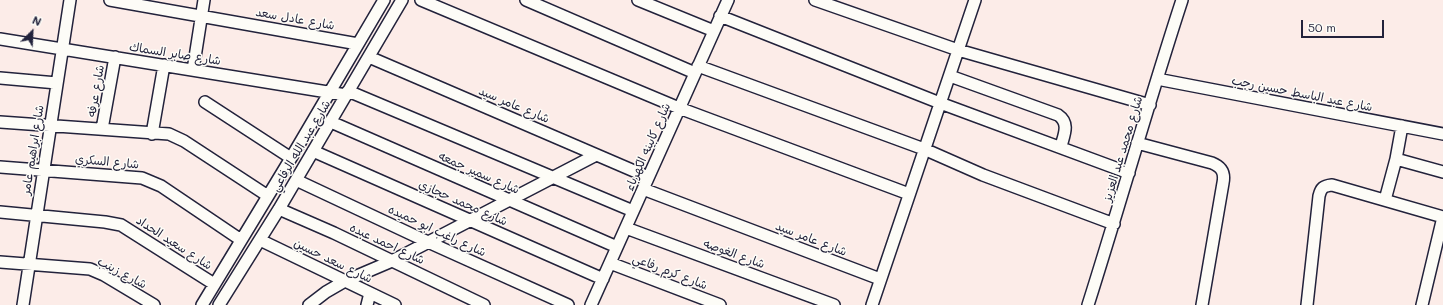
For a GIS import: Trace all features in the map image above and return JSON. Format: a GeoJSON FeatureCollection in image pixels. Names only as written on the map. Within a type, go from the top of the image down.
{"type":"FeatureCollection","features":[{"type":"Feature","properties":{"kind":"street","name":"شارع ابراهيم عامر"},"geometry":{"type":"LineString","coordinates":[[23,305],[28,264],[70,0]]}},
{"type":"Feature","properties":{"kind":"street","name":"شارع عادل سعد"},"geometry":{"type":"LineString","coordinates":[[110,0],[358,44]]}},
{"type":"Feature","properties":{"kind":"street"},"geometry":{"type":"LineString","coordinates":[[193,70],[204,0]]}},
{"type":"Feature","properties":{"kind":"street","name":"شارع عبد الله الرفاعي"},"geometry":{"type":"LineString","coordinates":[[202,305],[384,0]]}},
{"type":"Feature","properties":{"kind":"street","name":"شارع عبد الله الرفاعي"},"geometry":{"type":"LineString","coordinates":[[220,305],[331,122],[402,0]]}},
{"type":"Feature","properties":{"kind":"street"},"geometry":{"type":"LineString","coordinates":[[421,0],[679,108],[910,194]]}},
{"type":"Feature","properties":{"kind":"street"},"geometry":{"type":"LineString","coordinates":[[526,0],[696,70],[924,149],[983,174],[1114,224]]}},
{"type":"Feature","properties":{"kind":"street"},"geometry":{"type":"LineString","coordinates":[[638,0],[714,31]]}},
{"type":"Feature","properties":{"kind":"street","name":"شارع كابينه الكهرباء"},"geometry":{"type":"LineString","coordinates":[[591,305],[728,0]]}},
{"type":"Feature","properties":{"kind":"street"},"geometry":{"type":"LineString","coordinates":[[815,0],[958,50],[1150,105]]}},
{"type":"Feature","properties":{"kind":"street"},"geometry":{"type":"LineString","coordinates":[[872,305],[975,0]]}},
{"type":"Feature","properties":{"kind":"street","name":"شارع محمد عبد العزيز"},"geometry":{"type":"LineString","coordinates":[[1088,305],[1150,105],[1156,79],[1182,0]]}},
{"type":"Feature","properties":{"kind":"street"},"geometry":{"type":"LineString","coordinates":[[720,16],[940,102],[1061,146],[1129,173]]}},
{"type":"Feature","properties":{"kind":"street","name":"شارع صابر السماك"},"geometry":{"type":"LineString","coordinates":[[0,39],[329,92],[347,93],[633,211]]}},
{"type":"Feature","properties":{"kind":"street","name":"شارع عرفه"},"geometry":{"type":"LineString","coordinates":[[102,129],[115,57]]}},
{"type":"Feature","properties":{"kind":"street","name":"شارع عامر سيد"},"geometry":{"type":"LineString","coordinates":[[369,57],[648,177]]}},
{"type":"Feature","properties":{"kind":"street"},"geometry":{"type":"LineString","coordinates":[[152,134],[164,65]]}},
{"type":"Feature","properties":{"kind":"street"},"geometry":{"type":"LineString","coordinates":[[950,76],[1058,115],[1065,122],[1066,127],[1061,146]]}},
{"type":"Feature","properties":{"kind":"street"},"geometry":{"type":"LineString","coordinates":[[0,78],[57,83]]}},
{"type":"Feature","properties":{"kind":"street","name":"شارع عبد الباسط حسين رجب"},"geometry":{"type":"LineString","coordinates":[[1156,79],[1443,134]]}},
{"type":"Feature","properties":{"kind":"street"},"geometry":{"type":"LineString","coordinates":[[205,102],[291,158]]}},
{"type":"Feature","properties":{"kind":"street"},"geometry":{"type":"LineString","coordinates":[[0,122],[152,134],[169,134],[184,141],[268,196]]}},
{"type":"Feature","properties":{"kind":"street","name":"شارع سمير جمعه"},"geometry":{"type":"LineString","coordinates":[[331,122],[617,247]]}},
{"type":"Feature","properties":{"kind":"street"},"geometry":{"type":"LineString","coordinates":[[1385,200],[1396,160],[1402,126]]}},
{"type":"Feature","properties":{"kind":"street"},"geometry":{"type":"LineString","coordinates":[[1137,143],[1212,163],[1223,170],[1224,183],[1202,305]]}},
{"type":"Feature","properties":{"kind":"street","name":"شارع محمد حجازي"},"geometry":{"type":"LineString","coordinates":[[313,152],[603,279]]}},
{"type":"Feature","properties":{"kind":"street"},"geometry":{"type":"LineString","coordinates":[[309,305],[326,292],[345,281],[392,261],[596,155]]}},
{"type":"Feature","properties":{"kind":"street"},"geometry":{"type":"LineString","coordinates":[[1396,160],[1443,172]]}},
{"type":"Feature","properties":{"kind":"street","name":"شارع السكري"},"geometry":{"type":"LineString","coordinates":[[0,167],[133,177],[152,182],[241,240]]}},
{"type":"Feature","properties":{"kind":"street","name":"شارع راغب ابو حميده"},"geometry":{"type":"LineString","coordinates":[[296,180],[428,242],[568,305]]}},
{"type":"Feature","properties":{"kind":"street"},"geometry":{"type":"LineString","coordinates":[[1307,305],[1319,196],[1324,185],[1332,185],[1443,217],[1422,305]]}},
{"type":"Feature","properties":{"kind":"street","name":"شارع عامر سيد"},"geometry":{"type":"LineString","coordinates":[[643,189],[880,278]]}},
{"type":"Feature","properties":{"kind":"street","name":"شارع احمد عبده"},"geometry":{"type":"LineString","coordinates":[[279,209],[484,305]]}},
{"type":"Feature","properties":{"kind":"street","name":"شارع سعيد الحداد"},"geometry":{"type":"LineString","coordinates":[[0,212],[105,222],[121,225],[214,284]]}},
{"type":"Feature","properties":{"kind":"street","name":"شارع الغوصه"},"geometry":{"type":"LineString","coordinates":[[626,228],[834,305]]}},
{"type":"Feature","properties":{"kind":"street","name":"شارع سعد حسين"},"geometry":{"type":"LineString","coordinates":[[260,240],[395,305]]}},
{"type":"Feature","properties":{"kind":"street","name":"شارع زينب"},"geometry":{"type":"LineString","coordinates":[[0,262],[90,269],[104,275],[154,305]]}},
{"type":"Feature","properties":{"kind":"street","name":"شارع كرم رفاعي"},"geometry":{"type":"LineString","coordinates":[[610,263],[720,305]]}},
{"type":"Feature","properties":{"kind":"street"},"geometry":{"type":"LineString","coordinates":[[367,305],[370,293]]}}]}
